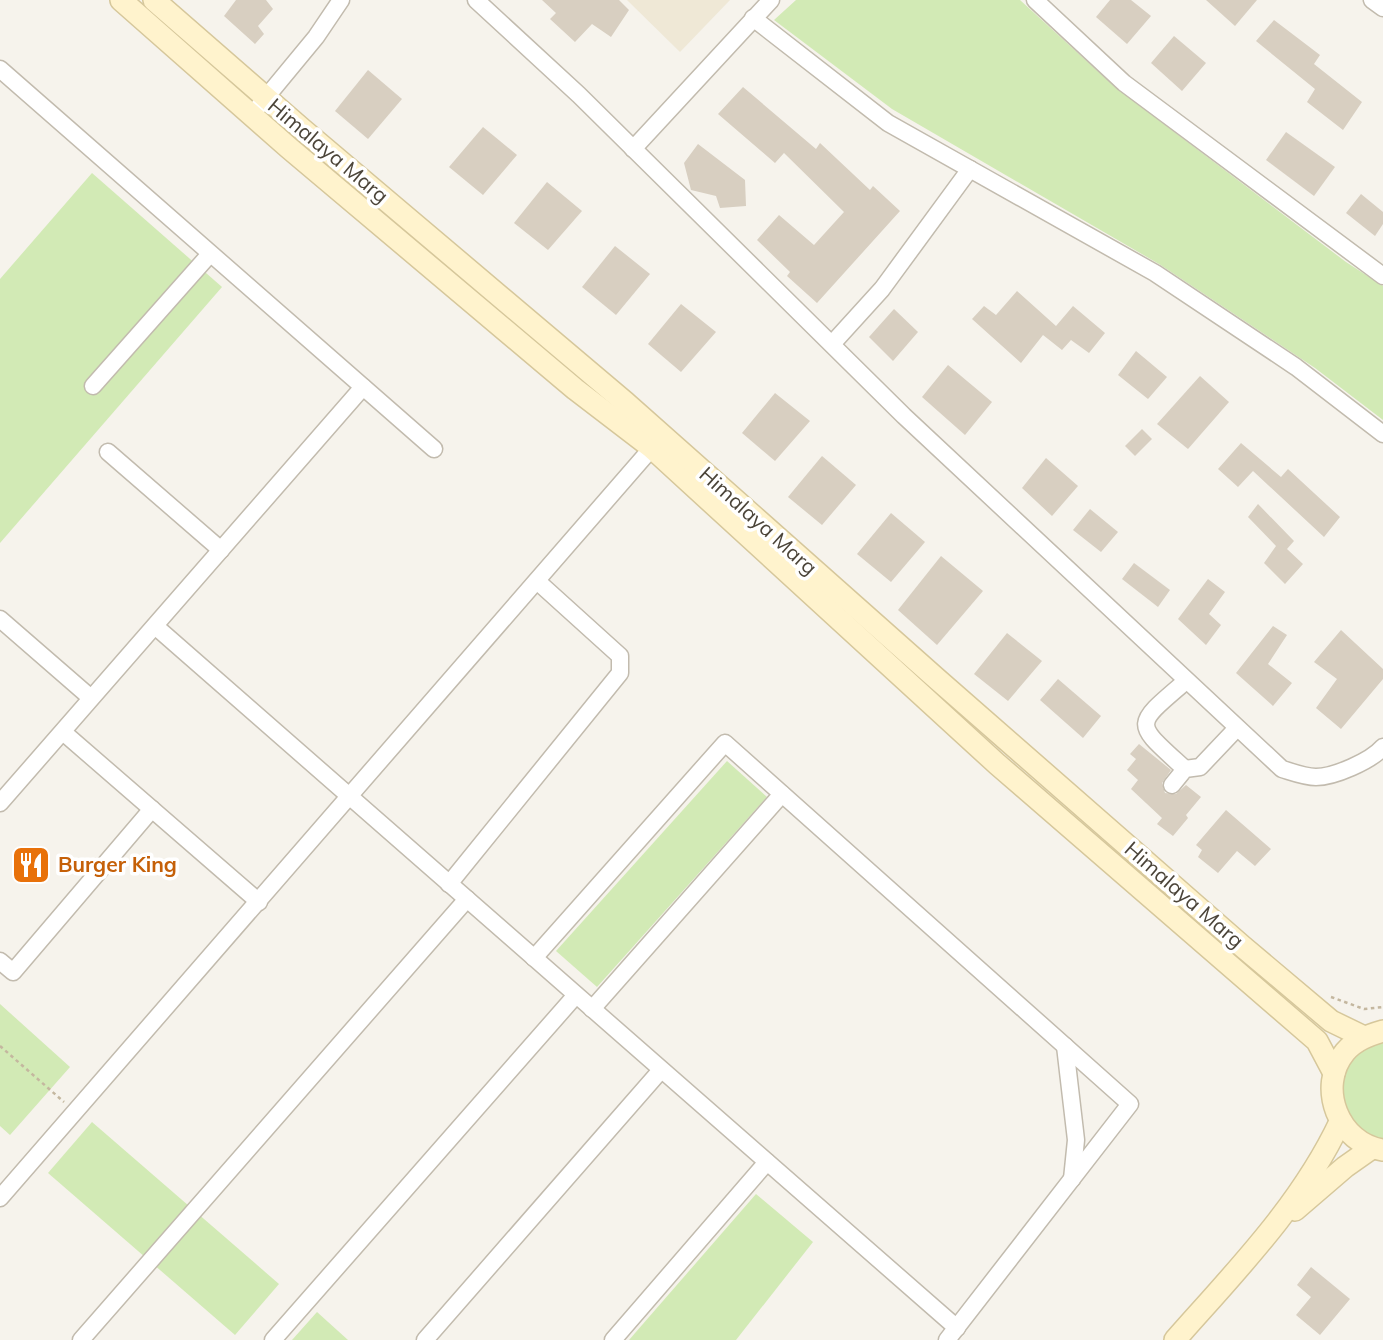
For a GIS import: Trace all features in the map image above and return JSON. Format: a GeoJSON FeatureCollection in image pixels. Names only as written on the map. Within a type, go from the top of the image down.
{"type":"FeatureCollection","features":[{"type":"Feature","properties":{"kind":"main road","name":"Himalaya Marg"},"geometry":{"type":"LineString","coordinates":[[121,0],[575,389],[657,441],[997,764],[1317,1041],[1334,1073]]}},
{"type":"Feature","properties":{"kind":"main road","name":"Himalaya Marg"},"geometry":{"type":"LineString","coordinates":[[155,0],[657,441],[926,670],[1242,946],[1331,1021],[1373,1034]]}},
{"type":"Feature","properties":{"kind":"main road"},"geometry":{"type":"LineString","coordinates":[[1373,1034],[1345,1052],[1334,1073],[1331,1097],[1340,1122],[1354,1138],[1378,1149]]}},
{"type":"Feature","properties":{"kind":"main road"},"geometry":{"type":"LineString","coordinates":[[1175,1340],[1270,1233],[1326,1152],[1340,1122]]}},
{"type":"Feature","properties":{"kind":"main road"},"geometry":{"type":"LineString","coordinates":[[1270,1233],[1345,1167],[1378,1149]]}},
{"type":"Feature","properties":{"kind":"street"},"geometry":{"type":"LineString","coordinates":[[252,115],[316,37],[341,0]]}},
{"type":"Feature","properties":{"kind":"street"},"geometry":{"type":"LineString","coordinates":[[476,0],[633,149],[904,416],[1282,769],[1316,777],[1347,770],[1378,753],[1383,747]]}},
{"type":"Feature","properties":{"kind":"street"},"geometry":{"type":"LineString","coordinates":[[633,149],[771,0]]}},
{"type":"Feature","properties":{"kind":"street"},"geometry":{"type":"LineString","coordinates":[[1035,0],[1124,83],[1383,276]]}},
{"type":"Feature","properties":{"kind":"street"},"geometry":{"type":"LineString","coordinates":[[1372,0],[1383,8]]}},
{"type":"Feature","properties":{"kind":"street"},"geometry":{"type":"LineString","coordinates":[[753,18],[888,122],[1155,273],[1296,367],[1383,434]]}},
{"type":"Feature","properties":{"kind":"street"},"geometry":{"type":"LineString","coordinates":[[3,77],[434,449]]}},
{"type":"Feature","properties":{"kind":"street"},"geometry":{"type":"LineString","coordinates":[[832,344],[882,289],[970,169]]}},
{"type":"Feature","properties":{"kind":"street"},"geometry":{"type":"LineString","coordinates":[[93,386],[210,254]]}},
{"type":"Feature","properties":{"kind":"street"},"geometry":{"type":"LineString","coordinates":[[0,803],[363,387]]}},
{"type":"Feature","properties":{"kind":"street"},"geometry":{"type":"LineString","coordinates":[[0,1198],[657,441]]}},
{"type":"Feature","properties":{"kind":"street"},"geometry":{"type":"LineString","coordinates":[[108,452],[221,550]]}},
{"type":"Feature","properties":{"kind":"street"},"geometry":{"type":"LineString","coordinates":[[449,884],[620,673],[620,656],[537,581]]}},
{"type":"Feature","properties":{"kind":"street"},"geometry":{"type":"LineString","coordinates":[[0,619],[92,698]]}},
{"type":"Feature","properties":{"kind":"street"},"geometry":{"type":"LineString","coordinates":[[155,626],[449,884],[767,1162],[952,1334],[1130,1104],[725,743],[534,958]]}},
{"type":"Feature","properties":{"kind":"street"},"geometry":{"type":"LineString","coordinates":[[1185,769],[1149,736],[1145,723],[1147,716],[1186,681]]}},
{"type":"Feature","properties":{"kind":"street"},"geometry":{"type":"LineString","coordinates":[[1172,785],[1185,769],[1200,766],[1237,728]]}},
{"type":"Feature","properties":{"kind":"street"},"geometry":{"type":"LineString","coordinates":[[62,732],[259,902]]}},
{"type":"Feature","properties":{"kind":"street"},"geometry":{"type":"LineString","coordinates":[[592,1009],[782,794]]}},
{"type":"Feature","properties":{"kind":"street"},"geometry":{"type":"LineString","coordinates":[[0,961],[13,972],[152,809]]}},
{"type":"Feature","properties":{"kind":"street"},"geometry":{"type":"LineString","coordinates":[[81,1340],[467,899]]}},
{"type":"Feature","properties":{"kind":"street"},"geometry":{"type":"LineString","coordinates":[[273,1340],[576,995]]}},
{"type":"Feature","properties":{"kind":"street"},"geometry":{"type":"LineString","coordinates":[[1065,1046],[1076,1140],[1072,1179]]}},
{"type":"Feature","properties":{"kind":"street"},"geometry":{"type":"LineString","coordinates":[[425,1340],[662,1070]]}},
{"type":"Feature","properties":{"kind":"street"},"geometry":{"type":"LineString","coordinates":[[613,1340],[767,1162]]}},
{"type":"Feature","properties":{"kind":"path"},"geometry":{"type":"LineString","coordinates":[[0,1046],[75,1112]]}},
{"type":"Feature","properties":{"kind":"shaded area"},"geometry":{"type":"Polygon","coordinates":[[[627,0],[730,0],[680,52],[627,0]]]}},
{"type":"Feature","properties":{"kind":"green space"},"geometry":{"type":"Polygon","coordinates":[[[796,0],[1020,0],[1115,87],[1346,262],[1383,286],[1383,420],[1315,368],[1159,264],[892,109],[774,20],[796,0]]]}},
{"type":"Feature","properties":{"kind":"green space"},"geometry":{"type":"Polygon","coordinates":[[[92,173],[222,287],[0,543],[0,279],[92,173]]]}},
{"type":"Feature","properties":{"kind":"green space"},"geometry":{"type":"Polygon","coordinates":[[[727,761],[767,797],[597,987],[556,951],[727,761]]]}},
{"type":"Feature","properties":{"kind":"green space"},"geometry":{"type":"Polygon","coordinates":[[[0,1004],[70,1067],[10,1135],[0,1126],[0,1004]]]}},
{"type":"Feature","properties":{"kind":"green space"},"geometry":{"type":"Polygon","coordinates":[[[1383,1042],[1383,1141],[1358,1129],[1348,1117],[1341,1091],[1349,1066],[1358,1055],[1383,1042]]]}},
{"type":"Feature","properties":{"kind":"green space"},"geometry":{"type":"Polygon","coordinates":[[[92,1122],[279,1284],[235,1335],[48,1173],[92,1122]]]}},
{"type":"Feature","properties":{"kind":"green space"},"geometry":{"type":"Polygon","coordinates":[[[756,1194],[813,1242],[736,1340],[629,1340],[756,1194]]]}},
{"type":"Feature","properties":{"kind":"green space"},"geometry":{"type":"Polygon","coordinates":[[[317,1312],[348,1340],[292,1340],[317,1312]]]}},
{"type":"Feature","properties":{"kind":"building"},"geometry":{"type":"Polygon","coordinates":[[[236,0],[266,0],[273,9],[258,26],[264,34],[255,44],[224,16],[236,0]]]}},
{"type":"Feature","properties":{"kind":"building"},"geometry":{"type":"Polygon","coordinates":[[[542,0],[619,0],[629,10],[611,37],[592,24],[575,42],[550,19],[556,13],[542,0]]]}},
{"type":"Feature","properties":{"kind":"building"},"geometry":{"type":"Polygon","coordinates":[[[1110,0],[1131,0],[1151,16],[1127,44],[1096,17],[1110,0]]]}},
{"type":"Feature","properties":{"kind":"building"},"geometry":{"type":"Polygon","coordinates":[[[1206,0],[1257,0],[1235,26],[1206,0]]]}},
{"type":"Feature","properties":{"kind":"building"},"geometry":{"type":"Polygon","coordinates":[[[1274,20],[1320,55],[1314,64],[1362,102],[1343,130],[1307,102],[1315,89],[1256,41],[1274,20]]]}},
{"type":"Feature","properties":{"kind":"building"},"geometry":{"type":"Polygon","coordinates":[[[1174,36],[1206,63],[1182,91],[1151,63],[1174,36]]]}},
{"type":"Feature","properties":{"kind":"building"},"geometry":{"type":"Polygon","coordinates":[[[368,70],[402,99],[368,139],[335,111],[368,70]]]}},
{"type":"Feature","properties":{"kind":"building"},"geometry":{"type":"Polygon","coordinates":[[[743,87],[816,149],[820,143],[870,190],[873,186],[900,211],[817,303],[787,276],[790,272],[757,240],[779,215],[814,245],[844,212],[784,153],[775,163],[718,114],[743,87]]]}},
{"type":"Feature","properties":{"kind":"building"},"geometry":{"type":"Polygon","coordinates":[[[483,127],[517,155],[483,195],[449,167],[483,127]]]}},
{"type":"Feature","properties":{"kind":"building"},"geometry":{"type":"Polygon","coordinates":[[[1286,132],[1335,167],[1314,196],[1266,160],[1286,132]]]}},
{"type":"Feature","properties":{"kind":"building"},"geometry":{"type":"Polygon","coordinates":[[[698,144],[745,180],[746,206],[720,208],[716,196],[691,190],[684,163],[698,144]]]}},
{"type":"Feature","properties":{"kind":"building"},"geometry":{"type":"Polygon","coordinates":[[[547,182],[582,211],[548,250],[514,223],[547,182]]]}},
{"type":"Feature","properties":{"kind":"building"},"geometry":{"type":"Polygon","coordinates":[[[1361,194],[1383,212],[1383,224],[1375,236],[1346,213],[1361,194]]]}},
{"type":"Feature","properties":{"kind":"building"},"geometry":{"type":"Polygon","coordinates":[[[615,246],[650,274],[616,315],[582,287],[615,246]]]}},
{"type":"Feature","properties":{"kind":"building"},"geometry":{"type":"Polygon","coordinates":[[[1017,291],[1056,326],[1073,306],[1105,333],[1089,353],[1071,340],[1062,350],[1043,335],[1021,363],[972,319],[984,306],[996,315],[1017,291]]]}},
{"type":"Feature","properties":{"kind":"building"},"geometry":{"type":"Polygon","coordinates":[[[681,304],[716,332],[681,372],[648,344],[681,304]]]}},
{"type":"Feature","properties":{"kind":"building"},"geometry":{"type":"Polygon","coordinates":[[[894,309],[918,332],[893,361],[869,337],[894,309]]]}},
{"type":"Feature","properties":{"kind":"building"},"geometry":{"type":"Polygon","coordinates":[[[1136,351],[1167,377],[1148,399],[1118,375],[1136,351]]]}},
{"type":"Feature","properties":{"kind":"building"},"geometry":{"type":"Polygon","coordinates":[[[948,365],[992,402],[965,435],[922,397],[948,365]]]}},
{"type":"Feature","properties":{"kind":"building"},"geometry":{"type":"Polygon","coordinates":[[[1200,376],[1229,402],[1188,449],[1157,424],[1200,376]]]}},
{"type":"Feature","properties":{"kind":"building"},"geometry":{"type":"Polygon","coordinates":[[[775,393],[810,421],[775,461],[742,433],[775,393]]]}},
{"type":"Feature","properties":{"kind":"building"},"geometry":{"type":"Polygon","coordinates":[[[1142,429],[1152,439],[1135,456],[1125,446],[1142,429]]]}},
{"type":"Feature","properties":{"kind":"building"},"geometry":{"type":"Polygon","coordinates":[[[1241,443],[1281,477],[1288,469],[1340,517],[1324,537],[1253,471],[1238,487],[1218,469],[1241,443]]]}},
{"type":"Feature","properties":{"kind":"building"},"geometry":{"type":"Polygon","coordinates":[[[822,456],[856,485],[822,525],[788,497],[822,456]]]}},
{"type":"Feature","properties":{"kind":"building"},"geometry":{"type":"Polygon","coordinates":[[[1046,458],[1078,486],[1052,516],[1022,488],[1046,458]]]}},
{"type":"Feature","properties":{"kind":"building"},"geometry":{"type":"Polygon","coordinates":[[[1258,504],[1294,541],[1287,549],[1303,564],[1285,584],[1264,563],[1276,546],[1248,517],[1258,504]]]}},
{"type":"Feature","properties":{"kind":"building"},"geometry":{"type":"Polygon","coordinates":[[[1090,509],[1118,532],[1101,552],[1073,530],[1090,509]]]}},
{"type":"Feature","properties":{"kind":"building"},"geometry":{"type":"Polygon","coordinates":[[[891,513],[925,542],[891,582],[857,554],[891,513]]]}},
{"type":"Feature","properties":{"kind":"building"},"geometry":{"type":"Polygon","coordinates":[[[941,556],[983,591],[937,645],[898,610],[941,556]]]}},
{"type":"Feature","properties":{"kind":"building"},"geometry":{"type":"Polygon","coordinates":[[[1134,563],[1170,590],[1158,607],[1122,579],[1134,563]]]}},
{"type":"Feature","properties":{"kind":"building"},"geometry":{"type":"Polygon","coordinates":[[[1208,579],[1225,592],[1209,614],[1221,625],[1206,645],[1178,619],[1208,579]]]}},
{"type":"Feature","properties":{"kind":"building"},"geometry":{"type":"Polygon","coordinates":[[[1273,626],[1287,635],[1268,664],[1292,683],[1273,706],[1236,673],[1273,626]]]}},
{"type":"Feature","properties":{"kind":"building"},"geometry":{"type":"Polygon","coordinates":[[[1341,630],[1383,669],[1383,679],[1341,729],[1316,708],[1337,679],[1314,662],[1341,630]]]}},
{"type":"Feature","properties":{"kind":"building"},"geometry":{"type":"Polygon","coordinates":[[[1007,633],[1042,661],[1008,701],[974,674],[1007,633]]]}},
{"type":"Feature","properties":{"kind":"building"},"geometry":{"type":"Polygon","coordinates":[[[1058,679],[1101,716],[1083,738],[1040,700],[1058,679]]]}},
{"type":"Feature","properties":{"kind":"building"},"geometry":{"type":"Polygon","coordinates":[[[1139,744],[1171,770],[1162,783],[1165,793],[1176,794],[1186,785],[1201,797],[1173,836],[1157,824],[1162,818],[1131,789],[1138,780],[1127,770],[1136,759],[1130,754],[1139,744]]]}},
{"type":"Feature","properties":{"kind":"building"},"geometry":{"type":"Polygon","coordinates":[[[1226,810],[1271,849],[1255,866],[1237,851],[1218,873],[1198,857],[1202,850],[1196,845],[1226,810]]]}},
{"type":"Feature","properties":{"kind":"building"},"geometry":{"type":"Polygon","coordinates":[[[1311,1267],[1350,1299],[1320,1335],[1296,1315],[1311,1297],[1297,1285],[1311,1267]]]}},
{"type":"Feature","properties":{"kind":"place","name":"Burger King"},"geometry":{"type":"Point","coordinates":[31,865]}}]}
